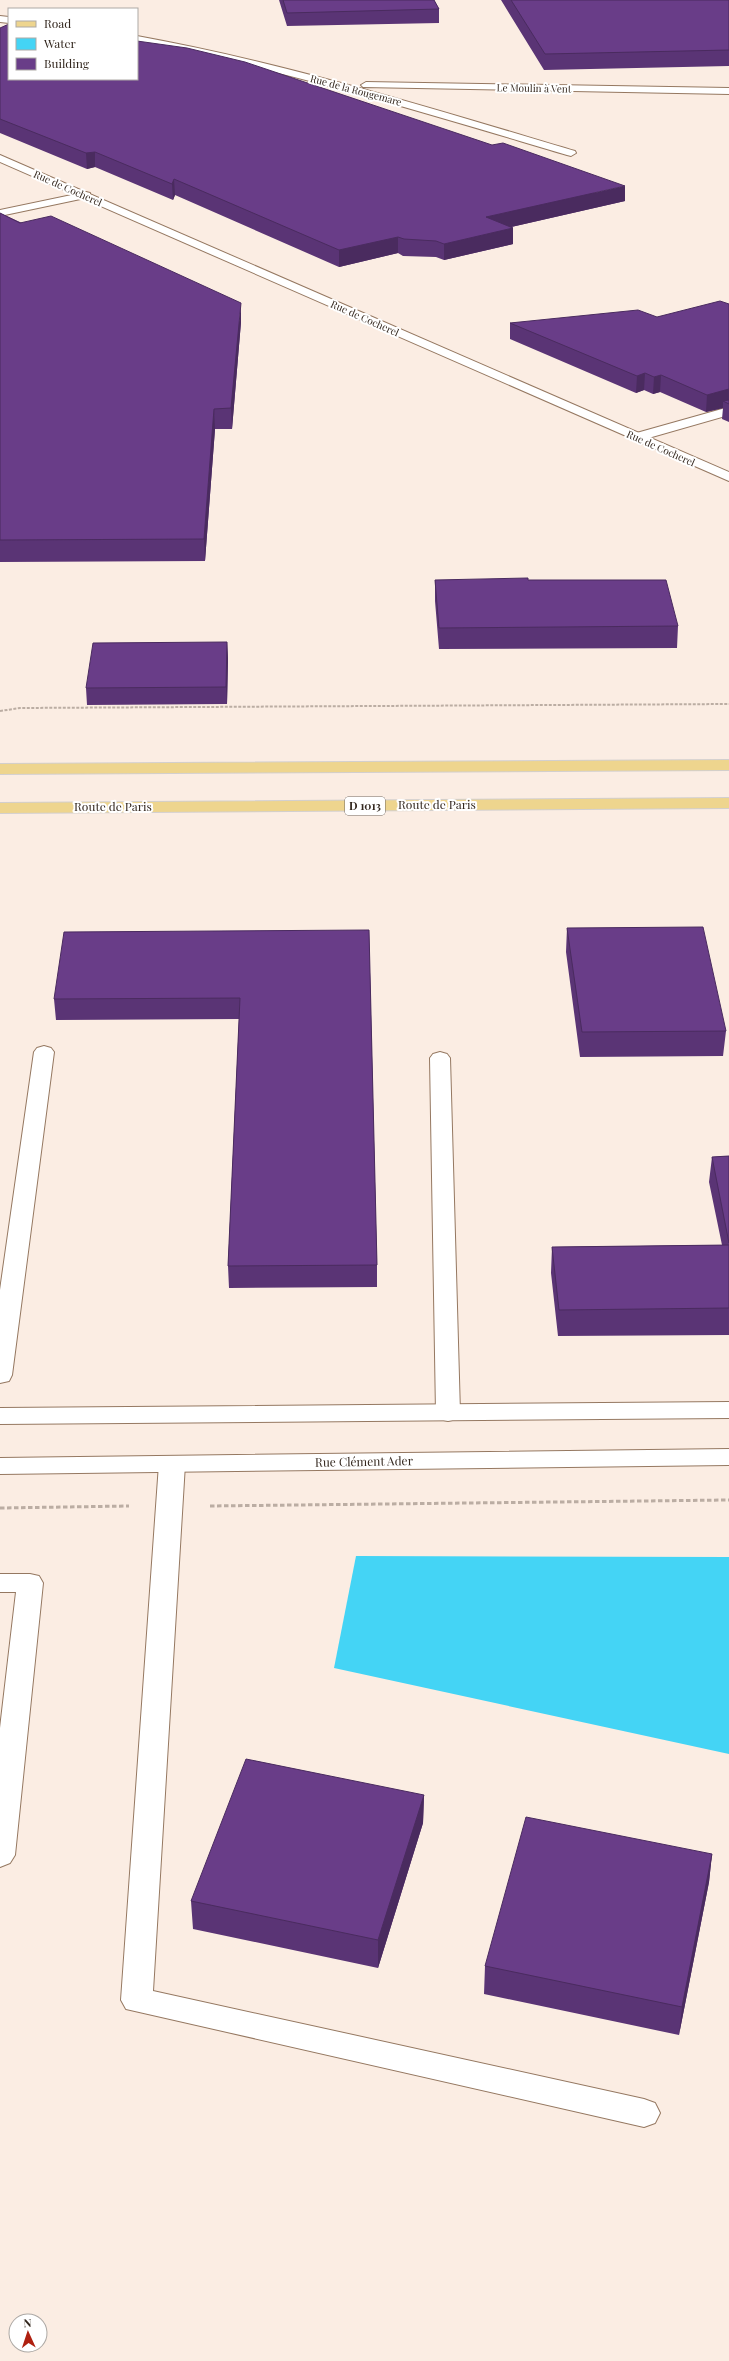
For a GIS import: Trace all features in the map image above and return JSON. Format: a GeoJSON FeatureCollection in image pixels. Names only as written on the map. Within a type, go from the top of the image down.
{"type":"FeatureCollection","features":[{"type":"Feature","properties":{"kind":"main road"},"geometry":{"type":"LineString","coordinates":[[0,769],[729,765]]}},
{"type":"Feature","properties":{"kind":"main road","name":"Route de Paris"},"geometry":{"type":"LineString","coordinates":[[0,808],[729,803]]}},
{"type":"Feature","properties":{"kind":"street","name":"Rue de la Rougemare"},"geometry":{"type":"LineString","coordinates":[[138,39],[169,44],[339,84],[571,153]]}},
{"type":"Feature","properties":{"kind":"street","name":"Le Moulin à Vent"},"geometry":{"type":"LineString","coordinates":[[339,84],[729,91]]}},
{"type":"Feature","properties":{"kind":"street","name":"Rue de Cocherel"},"geometry":{"type":"LineString","coordinates":[[0,158],[729,477]]}},
{"type":"Feature","properties":{"kind":"street"},"geometry":{"type":"LineString","coordinates":[[0,213],[86,195]]}},
{"type":"Feature","properties":{"kind":"street"},"geometry":{"type":"LineString","coordinates":[[638,437],[729,411]]}},
{"type":"Feature","properties":{"kind":"street"},"geometry":{"type":"LineString","coordinates":[[0,1375],[44,1052]]}},
{"type":"Feature","properties":{"kind":"street"},"geometry":{"type":"LineString","coordinates":[[440,1058],[448,1412]]}},
{"type":"Feature","properties":{"kind":"street"},"geometry":{"type":"LineString","coordinates":[[0,1416],[729,1410]]}},
{"type":"Feature","properties":{"kind":"street","name":"Rue Clément Ader"},"geometry":{"type":"LineString","coordinates":[[0,1466],[729,1457]]}},
{"type":"Feature","properties":{"kind":"street"},"geometry":{"type":"LineString","coordinates":[[172,1464],[168,1506],[137,2000],[644,2113]]}},
{"type":"Feature","properties":{"kind":"street"},"geometry":{"type":"LineString","coordinates":[[0,1583],[30,1583],[0,1855]]}},
{"type":"Feature","properties":{"kind":"path"},"geometry":{"type":"LineString","coordinates":[[0,711],[20,708],[729,704]]}},
{"type":"Feature","properties":{"kind":"path"},"geometry":{"type":"LineString","coordinates":[[0,1508],[729,1500]]}},
{"type":"Feature","properties":{"kind":"water"},"geometry":{"type":"Polygon","coordinates":[[[356,1556],[729,1557],[729,1754],[334,1668],[356,1556]]]}},
{"type":"Feature","properties":{"kind":"building"},"geometry":{"type":"Polygon","coordinates":[[[283,0],[434,0],[439,9],[287,13],[283,0]]]}},
{"type":"Feature","properties":{"kind":"building"},"geometry":{"type":"Polygon","coordinates":[[[511,0],[729,0],[729,50],[545,54],[511,0]]]}},
{"type":"Feature","properties":{"kind":"building"},"geometry":{"type":"Polygon","coordinates":[[[8,24],[8,80],[138,80],[138,41],[187,48],[245,62],[492,145],[503,143],[625,186],[486,217],[513,228],[444,244],[436,241],[404,239],[398,237],[339,250],[174,179],[172,184],[95,152],[86,153],[0,119],[0,28],[8,24]]]}},
{"type":"Feature","properties":{"kind":"building"},"geometry":{"type":"Polygon","coordinates":[[[0,213],[20,223],[51,216],[241,303],[231,408],[214,409],[204,539],[0,540],[0,213]]]}},
{"type":"Feature","properties":{"kind":"building"},"geometry":{"type":"Polygon","coordinates":[[[720,301],[729,304],[729,389],[707,395],[661,375],[654,377],[645,373],[637,376],[510,323],[638,310],[657,317],[720,301]]]}},
{"type":"Feature","properties":{"kind":"building"},"geometry":{"type":"Polygon","coordinates":[[[729,400],[729,404],[723,401],[729,400]]]}},
{"type":"Feature","properties":{"kind":"building"},"geometry":{"type":"Polygon","coordinates":[[[528,578],[528,580],[666,580],[678,626],[439,628],[435,580],[528,578]]]}},
{"type":"Feature","properties":{"kind":"building"},"geometry":{"type":"Polygon","coordinates":[[[227,642],[226,687],[86,688],[93,643],[227,642]]]}},
{"type":"Feature","properties":{"kind":"building"},"geometry":{"type":"Polygon","coordinates":[[[703,927],[726,1031],[582,1032],[567,928],[703,927]]]}},
{"type":"Feature","properties":{"kind":"building"},"geometry":{"type":"Polygon","coordinates":[[[369,930],[377,1265],[228,1266],[240,998],[54,999],[64,932],[369,930]]]}},
{"type":"Feature","properties":{"kind":"building"},"geometry":{"type":"Polygon","coordinates":[[[729,1156],[729,1243],[712,1157],[729,1156]]]}},
{"type":"Feature","properties":{"kind":"building"},"geometry":{"type":"Polygon","coordinates":[[[729,1245],[729,1308],[559,1310],[552,1247],[729,1245]]]}},
{"type":"Feature","properties":{"kind":"building"},"geometry":{"type":"Polygon","coordinates":[[[246,1759],[424,1795],[378,1940],[191,1901],[246,1759]]]}},
{"type":"Feature","properties":{"kind":"building"},"geometry":{"type":"Polygon","coordinates":[[[526,1817],[712,1854],[682,2007],[485,1966],[526,1817]]]}}]}
